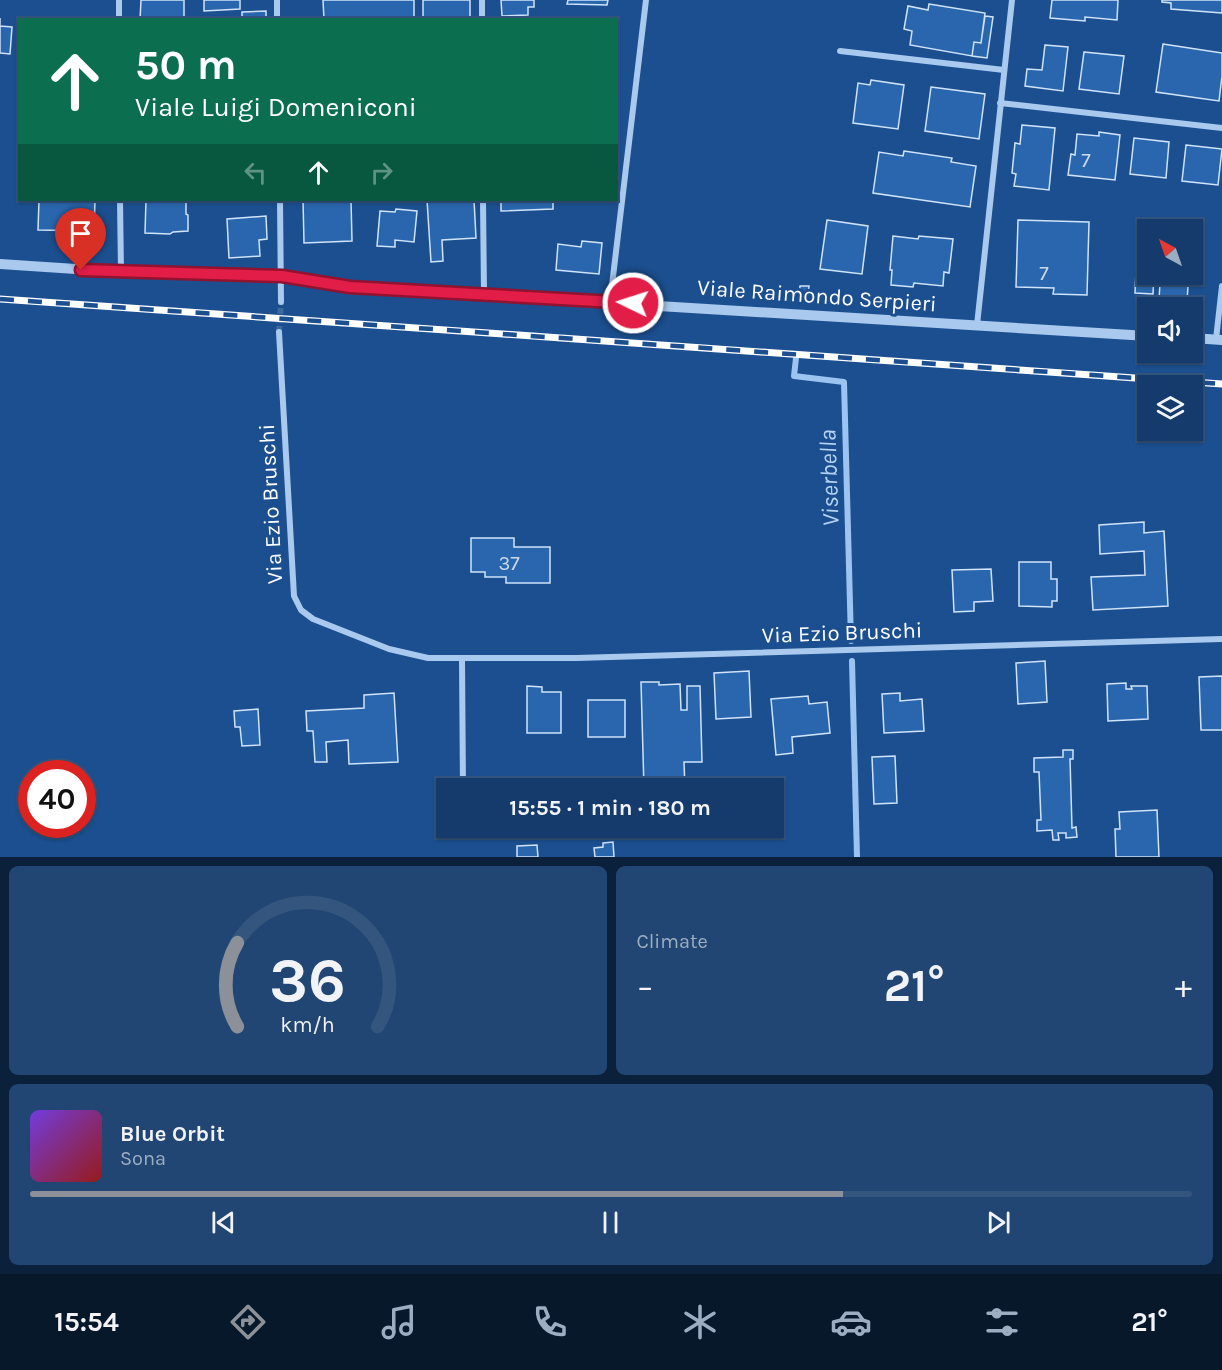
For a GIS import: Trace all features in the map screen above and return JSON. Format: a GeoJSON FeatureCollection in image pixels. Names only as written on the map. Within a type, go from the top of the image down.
{"type":"FeatureCollection","features":[{"type":"Feature","properties":{"kind":"street"},"geometry":{"type":"LineString","coordinates":[[119,0],[119,18]]}},
{"type":"Feature","properties":{"kind":"street"},"geometry":{"type":"LineString","coordinates":[[277,0],[277,18]]}},
{"type":"Feature","properties":{"kind":"street"},"geometry":{"type":"LineString","coordinates":[[482,0],[482,18]]}},
{"type":"Feature","properties":{"kind":"street"},"geometry":{"type":"LineString","coordinates":[[610,302],[646,0]]}},
{"type":"Feature","properties":{"kind":"street"},"geometry":{"type":"LineString","coordinates":[[977,325],[1012,0]]}},
{"type":"Feature","properties":{"kind":"street"},"geometry":{"type":"LineString","coordinates":[[840,51],[1004,70]]}},
{"type":"Feature","properties":{"kind":"street"},"geometry":{"type":"LineString","coordinates":[[1000,103],[1222,128]]}},
{"type":"Feature","properties":{"kind":"street"},"geometry":{"type":"LineString","coordinates":[[120,201],[121,272]]}},
{"type":"Feature","properties":{"kind":"street"},"geometry":{"type":"LineString","coordinates":[[280,201],[281,302]]}},
{"type":"Feature","properties":{"kind":"street"},"geometry":{"type":"LineString","coordinates":[[483,201],[484,294]]}},
{"type":"Feature","properties":{"kind":"street","name":"Viale Raimondo Serpieri"},"geometry":{"type":"LineString","coordinates":[[0,264],[121,272],[282,276],[350,287],[1137,335]]}},
{"type":"Feature","properties":{"kind":"street"},"geometry":{"type":"LineString","coordinates":[[1203,338],[1219,339],[1222,286]]}},
{"type":"Feature","properties":{"kind":"street","name":"Via Ezio Bruschi"},"geometry":{"type":"LineString","coordinates":[[279,332],[294,596],[301,610],[313,619],[389,649],[428,658],[600,658],[1222,639]]}},
{"type":"Feature","properties":{"kind":"street"},"geometry":{"type":"LineString","coordinates":[[462,659],[463,778]]}},
{"type":"Feature","properties":{"kind":"building"},"geometry":{"type":"Polygon","coordinates":[[[141,0],[184,0],[184,18],[140,18],[141,0]]]}},
{"type":"Feature","properties":{"kind":"building"},"geometry":{"type":"Polygon","coordinates":[[[204,0],[240,0],[240,9],[204,11],[204,0]]]}},
{"type":"Feature","properties":{"kind":"building"},"geometry":{"type":"Polygon","coordinates":[[[323,0],[414,0],[414,18],[324,18],[323,0]]]}},
{"type":"Feature","properties":{"kind":"building"},"geometry":{"type":"Polygon","coordinates":[[[423,0],[470,0],[470,18],[423,18],[423,0]]]}},
{"type":"Feature","properties":{"kind":"building"},"geometry":{"type":"Polygon","coordinates":[[[501,0],[534,0],[534,7],[528,7],[528,15],[502,16],[501,0]]]}},
{"type":"Feature","properties":{"kind":"building"},"geometry":{"type":"Polygon","coordinates":[[[568,0],[608,0],[607,5],[567,4],[568,0]]]}},
{"type":"Feature","properties":{"kind":"building"},"geometry":{"type":"Polygon","coordinates":[[[1052,0],[1118,0],[1117,20],[1085,17],[1085,21],[1050,18],[1052,0]]]}},
{"type":"Feature","properties":{"kind":"building"},"geometry":{"type":"Polygon","coordinates":[[[1162,0],[1222,0],[1222,13],[1171,9],[1171,3],[1162,2],[1162,0]]]}},
{"type":"Feature","properties":{"kind":"building"},"geometry":{"type":"Polygon","coordinates":[[[929,4],[985,13],[981,43],[974,42],[972,56],[910,45],[912,31],[904,29],[908,6],[928,10],[929,4]]]}},
{"type":"Feature","properties":{"kind":"building"},"geometry":{"type":"Polygon","coordinates":[[[266,11],[266,18],[242,18],[242,12],[266,11]]]}},
{"type":"Feature","properties":{"kind":"building"},"geometry":{"type":"Polygon","coordinates":[[[985,16],[993,17],[987,58],[972,56],[974,42],[981,43],[985,16]]]}},
{"type":"Feature","properties":{"kind":"building"},"geometry":{"type":"Polygon","coordinates":[[[0,26],[12,27],[10,54],[0,53],[0,26]]]}},
{"type":"Feature","properties":{"kind":"building"},"geometry":{"type":"Polygon","coordinates":[[[1163,44],[1222,53],[1219,101],[1156,92],[1163,44]]]}},
{"type":"Feature","properties":{"kind":"building"},"geometry":{"type":"Polygon","coordinates":[[[1045,45],[1068,47],[1063,91],[1025,86],[1027,69],[1042,70],[1045,45]]]}},
{"type":"Feature","properties":{"kind":"building"},"geometry":{"type":"Polygon","coordinates":[[[1084,52],[1124,56],[1119,94],[1079,89],[1084,52]]]}},
{"type":"Feature","properties":{"kind":"building"},"geometry":{"type":"Polygon","coordinates":[[[871,80],[904,85],[898,129],[853,123],[858,83],[870,85],[871,80]]]}},
{"type":"Feature","properties":{"kind":"building"},"geometry":{"type":"Polygon","coordinates":[[[931,87],[985,94],[979,139],[925,131],[931,87]]]}},
{"type":"Feature","properties":{"kind":"building"},"geometry":{"type":"Polygon","coordinates":[[[1022,125],[1055,128],[1049,190],[1014,186],[1016,174],[1012,173],[1015,143],[1020,144],[1022,125]]]}},
{"type":"Feature","properties":{"kind":"building"},"geometry":{"type":"Polygon","coordinates":[[[1099,132],[1120,135],[1115,180],[1068,175],[1071,154],[1075,155],[1077,134],[1099,136],[1099,132]]]}},
{"type":"Feature","properties":{"kind":"building"},"geometry":{"type":"Polygon","coordinates":[[[1134,138],[1169,142],[1166,178],[1130,174],[1134,138]]]}},
{"type":"Feature","properties":{"kind":"building"},"geometry":{"type":"Polygon","coordinates":[[[1186,145],[1222,149],[1218,185],[1182,181],[1186,145]]]}},
{"type":"Feature","properties":{"kind":"building"},"geometry":{"type":"Polygon","coordinates":[[[904,151],[952,158],[951,162],[976,166],[970,207],[873,193],[879,152],[903,156],[904,151]]]}},
{"type":"Feature","properties":{"kind":"building"},"geometry":{"type":"Polygon","coordinates":[[[39,201],[95,201],[94,231],[38,230],[39,201]]]}},
{"type":"Feature","properties":{"kind":"building"},"geometry":{"type":"Polygon","coordinates":[[[146,201],[186,201],[188,231],[170,234],[145,233],[146,201]]]}},
{"type":"Feature","properties":{"kind":"building"},"geometry":{"type":"Polygon","coordinates":[[[303,201],[351,201],[352,241],[304,243],[303,201]]]}},
{"type":"Feature","properties":{"kind":"building"},"geometry":{"type":"Polygon","coordinates":[[[427,201],[474,201],[476,238],[442,240],[443,261],[431,262],[427,201]]]}},
{"type":"Feature","properties":{"kind":"building"},"geometry":{"type":"Polygon","coordinates":[[[501,201],[553,201],[553,209],[501,211],[501,201]]]}},
{"type":"Feature","properties":{"kind":"building"},"geometry":{"type":"Polygon","coordinates":[[[396,209],[417,211],[414,242],[395,240],[395,247],[377,246],[380,211],[395,212],[396,209]]]}},
{"type":"Feature","properties":{"kind":"building"},"geometry":{"type":"Polygon","coordinates":[[[266,216],[267,239],[259,240],[260,256],[229,258],[227,219],[266,216]]]}},
{"type":"Feature","properties":{"kind":"building"},"geometry":{"type":"Polygon","coordinates":[[[827,220],[868,226],[862,274],[820,269],[827,220]]]}},
{"type":"Feature","properties":{"kind":"building"},"geometry":{"type":"Polygon","coordinates":[[[1018,220],[1089,222],[1087,295],[1053,294],[1054,288],[1016,287],[1018,220]]]}},
{"type":"Feature","properties":{"kind":"building"},"geometry":{"type":"Polygon","coordinates":[[[893,236],[953,239],[949,273],[944,272],[943,286],[914,283],[913,287],[891,285],[893,236]]]}},
{"type":"Feature","properties":{"kind":"building"},"geometry":{"type":"Polygon","coordinates":[[[582,241],[602,243],[599,274],[556,270],[558,244],[581,247],[582,241]]]}},
{"type":"Feature","properties":{"kind":"building"},"geometry":{"type":"Polygon","coordinates":[[[1136,271],[1137,285],[1153,285],[1153,294],[1135,293],[1136,271]]]}},
{"type":"Feature","properties":{"kind":"building"},"geometry":{"type":"Polygon","coordinates":[[[1160,285],[1188,286],[1187,297],[1159,297],[1160,285]]]}},
{"type":"Feature","properties":{"kind":"building"},"geometry":{"type":"Polygon","coordinates":[[[800,286],[809,286],[808,297],[799,296],[800,286]]]}},
{"type":"Feature","properties":{"kind":"building"},"geometry":{"type":"Polygon","coordinates":[[[1144,522],[1144,533],[1164,531],[1168,606],[1093,610],[1091,577],[1145,575],[1144,551],[1100,554],[1099,525],[1144,522]]]}},
{"type":"Feature","properties":{"kind":"building"},"geometry":{"type":"Polygon","coordinates":[[[471,538],[514,538],[514,547],[550,547],[550,583],[506,583],[506,577],[485,577],[485,572],[471,572],[471,538]]]}},
{"type":"Feature","properties":{"kind":"building"},"geometry":{"type":"Polygon","coordinates":[[[1019,562],[1051,562],[1051,579],[1057,579],[1057,601],[1052,601],[1052,607],[1019,606],[1019,562]]]}},
{"type":"Feature","properties":{"kind":"building"},"geometry":{"type":"Polygon","coordinates":[[[991,569],[993,601],[974,602],[974,611],[954,612],[952,570],[991,569]]]}},
{"type":"Feature","properties":{"kind":"building"},"geometry":{"type":"Polygon","coordinates":[[[1045,661],[1047,702],[1018,704],[1016,663],[1045,661]]]}},
{"type":"Feature","properties":{"kind":"building"},"geometry":{"type":"Polygon","coordinates":[[[749,671],[751,717],[716,719],[714,673],[749,671]]]}},
{"type":"Feature","properties":{"kind":"building"},"geometry":{"type":"Polygon","coordinates":[[[1222,676],[1222,730],[1201,730],[1199,677],[1222,676]]]}},
{"type":"Feature","properties":{"kind":"building"},"geometry":{"type":"Polygon","coordinates":[[[641,682],[659,682],[659,685],[680,684],[681,710],[687,710],[687,686],[700,686],[702,762],[684,762],[685,778],[644,778],[641,682]]]}},
{"type":"Feature","properties":{"kind":"building"},"geometry":{"type":"Polygon","coordinates":[[[1126,683],[1126,689],[1132,689],[1131,686],[1147,686],[1148,719],[1108,721],[1107,684],[1126,683]]]}},
{"type":"Feature","properties":{"kind":"building"},"geometry":{"type":"Polygon","coordinates":[[[527,686],[542,687],[542,692],[561,692],[561,733],[527,733],[527,686]]]}},
{"type":"Feature","properties":{"kind":"building"},"geometry":{"type":"Polygon","coordinates":[[[394,693],[398,762],[349,764],[348,740],[326,742],[327,762],[315,762],[313,731],[307,731],[306,711],[364,708],[364,695],[394,693]]]}},
{"type":"Feature","properties":{"kind":"building"},"geometry":{"type":"Polygon","coordinates":[[[900,693],[900,701],[922,699],[924,731],[884,733],[882,694],[900,693]]]}},
{"type":"Feature","properties":{"kind":"building"},"geometry":{"type":"Polygon","coordinates":[[[808,696],[809,704],[827,702],[830,733],[792,737],[793,753],[776,755],[771,699],[808,696]]]}},
{"type":"Feature","properties":{"kind":"building"},"geometry":{"type":"Polygon","coordinates":[[[588,700],[625,700],[625,737],[588,737],[588,700]]]}},
{"type":"Feature","properties":{"kind":"building"},"geometry":{"type":"Polygon","coordinates":[[[258,709],[260,745],[242,746],[240,727],[235,727],[234,711],[258,709]]]}},
{"type":"Feature","properties":{"kind":"building"},"geometry":{"type":"Polygon","coordinates":[[[1063,750],[1073,750],[1073,759],[1070,759],[1072,828],[1076,827],[1077,837],[1066,838],[1066,833],[1058,833],[1059,840],[1053,840],[1052,830],[1037,831],[1037,820],[1041,820],[1039,772],[1034,772],[1034,758],[1063,757],[1063,750]]]}},
{"type":"Feature","properties":{"kind":"building"},"geometry":{"type":"Polygon","coordinates":[[[895,756],[897,803],[874,804],[872,757],[895,756]]]}},
{"type":"Feature","properties":{"kind":"building"},"geometry":{"type":"Polygon","coordinates":[[[1157,810],[1159,857],[1116,857],[1115,829],[1120,829],[1119,812],[1157,810]]]}},
{"type":"Feature","properties":{"kind":"building"},"geometry":{"type":"Polygon","coordinates":[[[613,842],[614,857],[595,857],[594,848],[603,847],[603,843],[613,842]]]}},
{"type":"Feature","properties":{"kind":"building"},"geometry":{"type":"Polygon","coordinates":[[[537,845],[538,857],[517,857],[517,846],[537,845]]]}},
{"type":"Feature","properties":{"kind":"waterway","name":"Viserbella"},"geometry":{"type":"LineString","coordinates":[[796,358],[794,376],[844,382],[851,641]]}},
{"type":"Feature","properties":{"kind":"waterway","name":"Viserbella"},"geometry":{"type":"LineString","coordinates":[[852,661],[857,857]]}},
{"type":"Feature","properties":{"kind":"tunnel"},"geometry":{"type":"LineString","coordinates":[[279,332],[281,302]]}},
{"type":"Feature","properties":{"kind":"railway"},"geometry":{"type":"LineString","coordinates":[[0,299],[1222,384]]}},
{"type":"Feature","properties":{"kind":"route"},"geometry":{"type":"LineString","coordinates":[[81,270],[282,276],[350,287],[633,303]]}}]}
